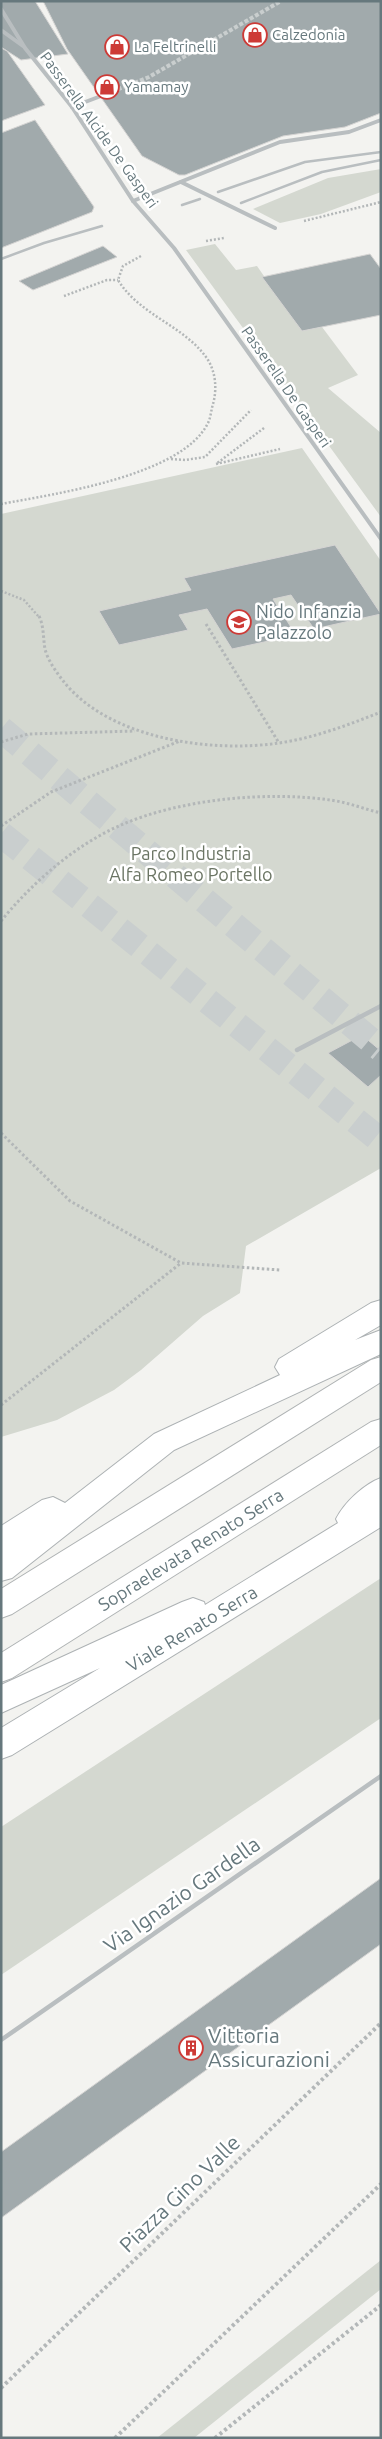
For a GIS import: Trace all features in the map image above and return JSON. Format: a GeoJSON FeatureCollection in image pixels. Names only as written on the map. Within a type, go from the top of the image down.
{"type":"FeatureCollection","features":[{"type":"Feature","properties":{"kind":"main road"},"geometry":{"type":"LineString","coordinates":[[1,1541],[381,1311]]}},
{"type":"Feature","properties":{"kind":"main road"},"geometry":{"type":"LineString","coordinates":[[1,1569],[164,1442],[381,1341]]}},
{"type":"Feature","properties":{"kind":"main road"},"geometry":{"type":"LineString","coordinates":[[1,1605],[381,1368]]}},
{"type":"Feature","properties":{"kind":"main road","name":"Sopraelevata Renato Serra"},"geometry":{"type":"LineString","coordinates":[[1,1669],[381,1430]]}},
{"type":"Feature","properties":{"kind":"main road"},"geometry":{"type":"LineString","coordinates":[[1,1700],[314,1554],[381,1490]]}},
{"type":"Feature","properties":{"kind":"main road","name":"Viale Renato Serra"},"geometry":{"type":"LineString","coordinates":[[1,1745],[381,1511]]}},
{"type":"Feature","properties":{"kind":"street"},"geometry":{"type":"LineString","coordinates":[[1,9],[25,48]]}},
{"type":"Feature","properties":{"kind":"street"},"geometry":{"type":"LineString","coordinates":[[1,30],[25,48]]}},
{"type":"Feature","properties":{"kind":"street","name":"Passerella Alcide De Gasperi"},"geometry":{"type":"LineString","coordinates":[[25,48],[72,107],[133,201],[174,248]]}},
{"type":"Feature","properties":{"kind":"street"},"geometry":{"type":"LineString","coordinates":[[72,107],[101,96]]}},
{"type":"Feature","properties":{"kind":"street"},"geometry":{"type":"LineString","coordinates":[[133,201],[280,142],[349,132],[381,120]]}},
{"type":"Feature","properties":{"kind":"street"},"geometry":{"type":"LineString","coordinates":[[181,182],[276,228]]}},
{"type":"Feature","properties":{"kind":"street","name":"Passerella De Gasperi"},"geometry":{"type":"LineString","coordinates":[[174,248],[381,539]]}},
{"type":"Feature","properties":{"kind":"street"},"geometry":{"type":"LineString","coordinates":[[297,1050],[381,1006]]}},
{"type":"Feature","properties":{"kind":"lane"},"geometry":{"type":"LineString","coordinates":[[218,192],[304,162],[381,152]]}},
{"type":"Feature","properties":{"kind":"lane"},"geometry":{"type":"LineString","coordinates":[[241,203],[322,172],[381,160]]}},
{"type":"Feature","properties":{"kind":"lane"},"geometry":{"type":"LineString","coordinates":[[182,205],[200,199]]}},
{"type":"Feature","properties":{"kind":"lane"},"geometry":{"type":"LineString","coordinates":[[1,259],[44,243],[102,226]]}},
{"type":"Feature","properties":{"kind":"lane","name":"Via Ignazio Gardella"},"geometry":{"type":"LineString","coordinates":[[1,2040],[381,1776]]}},
{"type":"Feature","properties":{"kind":"path"},"geometry":{"type":"LineString","coordinates":[[1,504],[106,482],[140,472],[170,459],[204,429],[215,404],[216,381],[210,364],[203,354],[174,327],[123,292],[118,280],[123,266],[137,257],[174,248]]}},
{"type":"Feature","properties":{"kind":"path"},"geometry":{"type":"LineString","coordinates":[[64,296],[107,280],[118,280]]}},
{"type":"Feature","properties":{"kind":"path"},"geometry":{"type":"LineString","coordinates":[[170,459],[185,460],[204,457],[250,410],[258,413]]}},
{"type":"Feature","properties":{"kind":"path"},"geometry":{"type":"LineString","coordinates":[[267,426],[216,464],[310,441]]}},
{"type":"Feature","properties":{"kind":"path"},"geometry":{"type":"LineString","coordinates":[[1,591],[22,597],[40,618],[47,655],[64,684],[90,709],[137,731],[180,741],[237,745],[279,743],[341,728],[381,712]]}},
{"type":"Feature","properties":{"kind":"path"},"geometry":{"type":"LineString","coordinates":[[206,624],[279,743]]}},
{"type":"Feature","properties":{"kind":"path"},"geometry":{"type":"LineString","coordinates":[[1,742],[28,734],[137,731]]}},
{"type":"Feature","properties":{"kind":"path"},"geometry":{"type":"LineString","coordinates":[[1,826],[51,792],[180,741]]}},
{"type":"Feature","properties":{"kind":"path"},"geometry":{"type":"LineString","coordinates":[[1,921],[24,894],[65,858],[121,825],[188,804],[254,797],[330,800],[381,813]]}},
{"type":"Feature","properties":{"kind":"path"},"geometry":{"type":"LineString","coordinates":[[1,1133],[70,1201],[182,1264],[280,1270]]}},
{"type":"Feature","properties":{"kind":"path"},"geometry":{"type":"LineString","coordinates":[[1,1405],[182,1264]]}},
{"type":"Feature","properties":{"kind":"path","name":"Piazza Gino Valle"},"geometry":{"type":"LineString","coordinates":[[1,2388],[381,2024]]}},
{"type":"Feature","properties":{"kind":"path"},"geometry":{"type":"LineString","coordinates":[[115,2438],[381,2184]]}},
{"type":"Feature","properties":{"kind":"path"},"geometry":{"type":"LineString","coordinates":[[215,2438],[381,2306]]}},
{"type":"Feature","properties":{"kind":"green space"},"geometry":{"type":"Polygon","coordinates":[[[381,169],[381,192],[321,214],[280,223],[253,209],[328,178],[381,169]]]}},
{"type":"Feature","properties":{"kind":"green space"},"geometry":{"type":"Polygon","coordinates":[[[215,244],[236,270],[257,266],[302,331],[322,327],[358,375],[328,388],[381,433],[381,517],[186,250],[215,244]]]}},
{"type":"Feature","properties":{"kind":"green space","name":"Parco Industria Alfa Romeo Portello"},"geometry":{"type":"Polygon","coordinates":[[[302,448],[381,561],[381,1168],[246,1246],[240,1293],[203,1316],[141,1370],[114,1390],[57,1420],[1,1437],[1,514],[302,448]]]}},
{"type":"Feature","properties":{"kind":"green space"},"geometry":{"type":"Polygon","coordinates":[[[381,1578],[381,1718],[1,1975],[1,1827],[381,1578]]]}},
{"type":"Feature","properties":{"kind":"green space"},"geometry":{"type":"Polygon","coordinates":[[[381,2260],[381,2289],[194,2438],[157,2438],[381,2260]]]}},
{"type":"Feature","properties":{"kind":"building"},"geometry":{"type":"Polygon","coordinates":[[[1,1],[35,1],[68,54],[21,60],[1,47],[1,1]]]}},
{"type":"Feature","properties":{"kind":"building"},"geometry":{"type":"Polygon","coordinates":[[[43,1],[381,1],[381,113],[345,127],[283,136],[185,175],[179,175],[142,156],[67,49],[43,1]]]}},
{"type":"Feature","properties":{"kind":"building"},"geometry":{"type":"Polygon","coordinates":[[[1,48],[7,51],[45,105],[1,121],[1,48]]]}},
{"type":"Feature","properties":{"kind":"building"},"geometry":{"type":"Polygon","coordinates":[[[35,120],[94,207],[92,212],[1,248],[1,133],[35,120]]]}},
{"type":"Feature","properties":{"kind":"building"},"geometry":{"type":"Polygon","coordinates":[[[103,246],[117,257],[33,290],[19,281],[103,246]]]}},
{"type":"Feature","properties":{"kind":"building"},"geometry":{"type":"Polygon","coordinates":[[[370,254],[381,269],[381,315],[302,331],[262,277],[370,254]]]}},
{"type":"Feature","properties":{"kind":"building"},"geometry":{"type":"Polygon","coordinates":[[[335,545],[381,614],[314,629],[291,595],[273,599],[296,635],[232,649],[207,609],[179,615],[188,630],[119,645],[99,611],[191,590],[184,578],[335,545]]]}},
{"type":"Feature","properties":{"kind":"building"},"geometry":{"type":"Polygon","coordinates":[[[362,1035],[381,1051],[381,1075],[368,1087],[328,1053],[362,1035]]]}},
{"type":"Feature","properties":{"kind":"building","name":"Vittoria Assicurazioni"},"geometry":{"type":"Polygon","coordinates":[[[381,1878],[381,1944],[1,2218],[1,2152],[381,1878]]]}},
{"type":"Feature","properties":{"kind":"tunnel"},"geometry":{"type":"LineString","coordinates":[[101,96],[149,77],[281,1]]}},
{"type":"Feature","properties":{"kind":"tunnel"},"geometry":{"type":"LineString","coordinates":[[1,729],[381,1049]]}},
{"type":"Feature","properties":{"kind":"tunnel"},"geometry":{"type":"LineString","coordinates":[[1,834],[381,1141]]}},
{"type":"Feature","properties":{"kind":"place","name":"Calzedonia"},"geometry":{"type":"Point","coordinates":[255,35]}},
{"type":"Feature","properties":{"kind":"place","name":"La Feltrinelli"},"geometry":{"type":"Point","coordinates":[117,47]}},
{"type":"Feature","properties":{"kind":"place","name":"Yamamay"},"geometry":{"type":"Point","coordinates":[107,87]}},
{"type":"Feature","properties":{"kind":"place","name":"Nido Infanzia Palazzolo"},"geometry":{"type":"Point","coordinates":[239,622]}},
{"type":"Feature","properties":{"kind":"place","name":"Vittoria Assicurazioni"},"geometry":{"type":"Point","coordinates":[191,2048]}}]}
